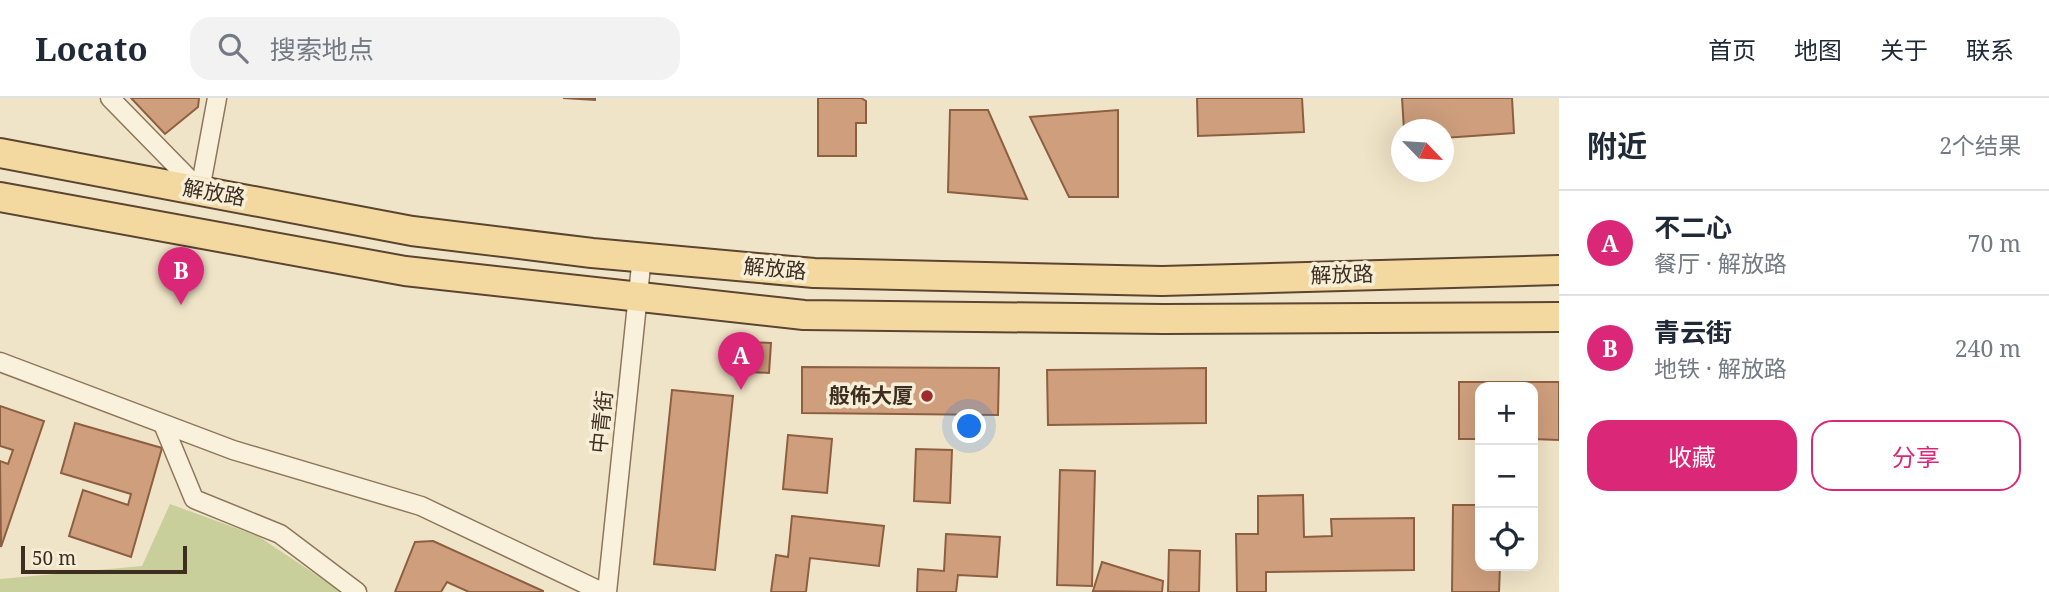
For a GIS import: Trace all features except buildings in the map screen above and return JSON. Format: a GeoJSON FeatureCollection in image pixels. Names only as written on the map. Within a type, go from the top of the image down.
{"type":"FeatureCollection","features":[{"type":"Feature","properties":{"kind":"main road","name":"解放路"},"geometry":{"type":"LineString","coordinates":[[0,153],[412,231],[814,273],[1162,281],[1559,270]]}},
{"type":"Feature","properties":{"kind":"main road","name":"解放路"},"geometry":{"type":"LineString","coordinates":[[0,197],[405,271],[804,315],[1149,319],[1559,317]]}},
{"type":"Feature","properties":{"kind":"street"},"geometry":{"type":"LineString","coordinates":[[110,98],[200,190]]}},
{"type":"Feature","properties":{"kind":"street"},"geometry":{"type":"LineString","coordinates":[[200,190],[217,98]]}},
{"type":"Feature","properties":{"kind":"street","name":"中青街"},"geometry":{"type":"LineString","coordinates":[[604,592],[642,256]]}},
{"type":"Feature","properties":{"kind":"street"},"geometry":{"type":"LineString","coordinates":[[0,362],[233,450],[421,506],[604,592]]}},
{"type":"Feature","properties":{"kind":"street"},"geometry":{"type":"LineString","coordinates":[[163,424],[194,499],[280,534],[357,592]]}},
{"type":"Feature","properties":{"kind":"green space"},"geometry":{"type":"Polygon","coordinates":[[[170,504],[258,536],[342,592],[0,592],[0,579],[142,566],[170,504]]]}},
{"type":"Feature","properties":{"kind":"place","name":"青云街"},"geometry":{"type":"Point","coordinates":[181,305]}},
{"type":"Feature","properties":{"kind":"place","name":"不二心"},"geometry":{"type":"Point","coordinates":[741,390]}},
{"type":"Feature","properties":{"kind":"place","name":"般佈大厦"},"geometry":{"type":"Point","coordinates":[927,396]}}]}
